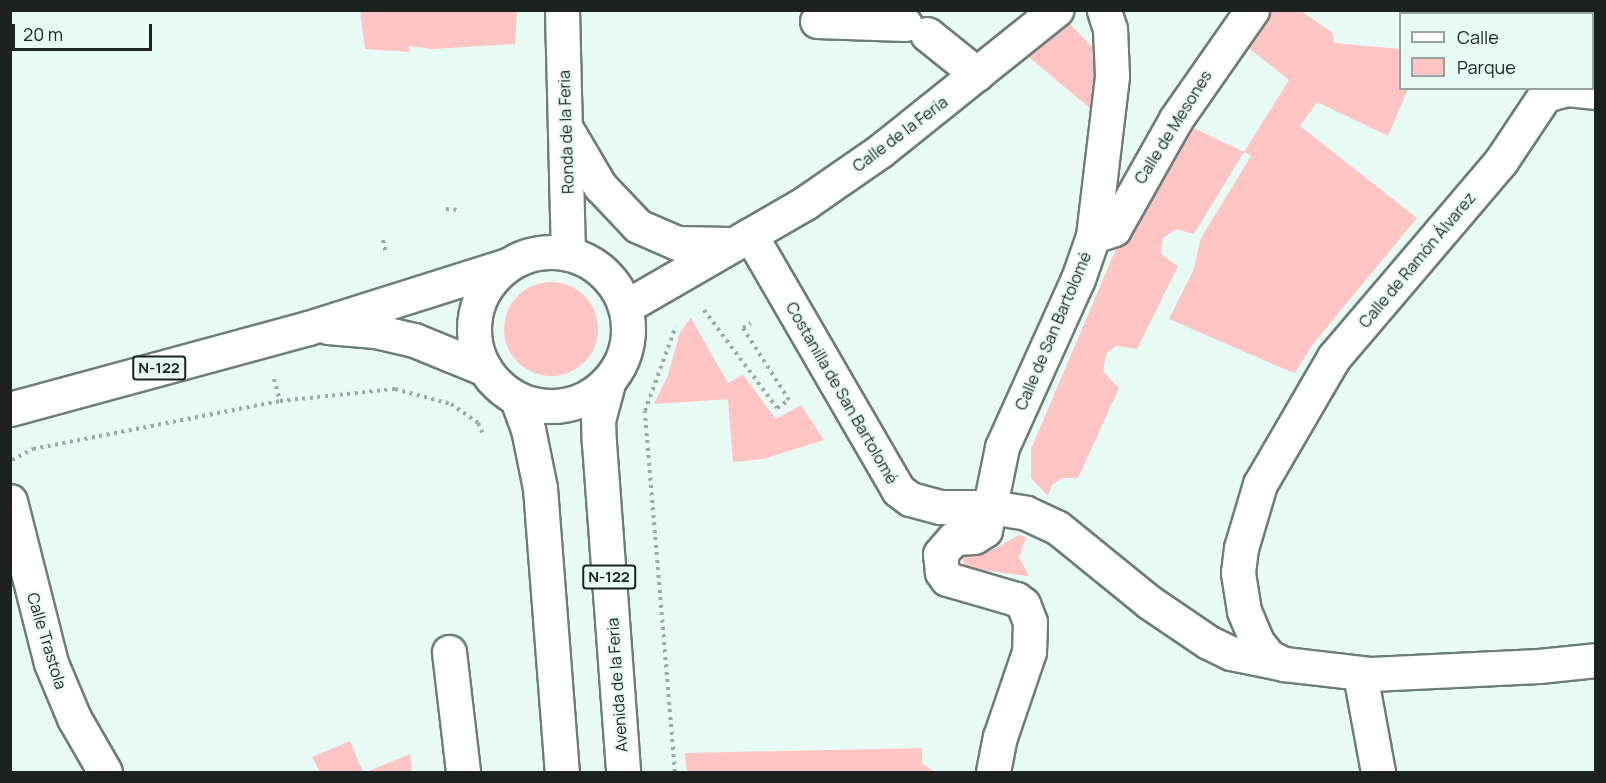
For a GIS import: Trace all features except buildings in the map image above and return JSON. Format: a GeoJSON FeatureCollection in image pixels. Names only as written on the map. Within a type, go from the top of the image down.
{"type":"FeatureCollection","features":[{"type":"Feature","properties":{"kind":"main road","name":"Ronda de la Feria"},"geometry":{"type":"LineString","coordinates":[[562,10],[567,130],[568,254]]}},
{"type":"Feature","properties":{"kind":"main road","name":"Calle de la Feria"},"geometry":{"type":"LineString","coordinates":[[625,308],[742,240],[868,159],[1056,10]]}},
{"type":"Feature","properties":{"kind":"main road","name":"Calle de San Bartolomé"},"geometry":{"type":"LineString","coordinates":[[993,772],[1003,726],[1029,652],[1030,622],[1023,604],[1016,599],[954,582],[942,572],[940,563],[948,541],[981,535],[1007,435],[1078,279],[1093,236],[1112,76],[1110,29],[1104,10]]}},
{"type":"Feature","properties":{"kind":"main road","name":"Calle de Mesones"},"geometry":{"type":"LineString","coordinates":[[1093,236],[1114,229],[1176,119],[1252,10]]}},
{"type":"Feature","properties":{"kind":"main road"},"geometry":{"type":"LineString","coordinates":[[817,21],[916,29],[977,74]]}},
{"type":"Feature","properties":{"kind":"main road","name":"Calle de Ramón Álvarez"},"geometry":{"type":"LineString","coordinates":[[1284,664],[1269,657],[1257,642],[1244,611],[1239,588],[1240,549],[1266,473],[1334,357],[1501,161],[1540,99],[1556,90],[1596,92]]}},
{"type":"Feature","properties":{"kind":"main road"},"geometry":{"type":"LineString","coordinates":[[567,130],[600,186],[638,226],[677,243],[742,240]]}},
{"type":"Feature","properties":{"kind":"main road","name":"Costanilla de San Bartolomé"},"geometry":{"type":"LineString","coordinates":[[742,240],[898,490],[925,504],[990,507],[1026,513],[1058,528],[1149,602],[1218,647],[1284,664],[1360,674],[1596,660]]}},
{"type":"Feature","properties":{"kind":"main road","name":"N-122"},"geometry":{"type":"LineString","coordinates":[[10,409],[308,328],[505,266],[537,253],[568,254],[606,275],[625,308],[629,320],[626,349],[608,383],[597,393],[573,404],[546,406],[517,399],[497,385],[485,369],[476,341],[476,318],[482,295],[505,266]]}},
{"type":"Feature","properties":{"kind":"main road","name":"N-122"},"geometry":{"type":"LineString","coordinates":[[308,328],[354,328],[396,335],[485,369]]}},
{"type":"Feature","properties":{"kind":"main road","name":"Avenida de la Feria"},"geometry":{"type":"LineString","coordinates":[[608,383],[598,437],[623,772]]}},
{"type":"Feature","properties":{"kind":"main road"},"geometry":{"type":"LineString","coordinates":[[517,399],[534,449],[540,488],[562,772]]}},
{"type":"Feature","properties":{"kind":"main road","name":"Calle Trastola"},"geometry":{"type":"LineString","coordinates":[[10,501],[51,663],[74,718],[105,772]]}},
{"type":"Feature","properties":{"kind":"main road"},"geometry":{"type":"LineString","coordinates":[[449,652],[463,772]]}},
{"type":"Feature","properties":{"kind":"main road"},"geometry":{"type":"LineString","coordinates":[[1360,674],[1377,772]]}},
{"type":"Feature","properties":{"kind":"path"},"geometry":{"type":"LineString","coordinates":[[446,209],[459,210]]}},
{"type":"Feature","properties":{"kind":"path"},"geometry":{"type":"LineString","coordinates":[[383,240],[386,254]]}},
{"type":"Feature","properties":{"kind":"path"},"geometry":{"type":"LineString","coordinates":[[700,304],[777,408],[789,400],[743,328],[751,323]]}},
{"type":"Feature","properties":{"kind":"path"},"geometry":{"type":"LineString","coordinates":[[675,772],[645,411],[678,321]]}},
{"type":"Feature","properties":{"kind":"path"},"geometry":{"type":"LineString","coordinates":[[10,460],[33,449],[280,401],[395,389],[451,404],[477,423],[487,442]]}},
{"type":"Feature","properties":{"kind":"green space"},"geometry":{"type":"Polygon","coordinates":[[[360,11],[517,11],[515,44],[433,49],[409,46],[409,52],[365,49],[360,11]]]}},
{"type":"Feature","properties":{"kind":"green space"},"geometry":{"type":"Polygon","coordinates":[[[1264,11],[1301,11],[1333,33],[1334,43],[1399,49],[1399,90],[1408,90],[1388,136],[1317,102],[1300,126],[1417,218],[1313,344],[1295,373],[1169,319],[1193,271],[1201,238],[1251,156],[1244,152],[1289,80],[1242,43],[1264,11]]]}},
{"type":"Feature","properties":{"kind":"green space"},"geometry":{"type":"Polygon","coordinates":[[[1067,21],[1099,54],[1097,114],[1025,54],[1067,21]]]}},
{"type":"Feature","properties":{"kind":"green space"},"geometry":{"type":"Polygon","coordinates":[[[1183,123],[1244,152],[1194,234],[1176,229],[1163,238],[1161,254],[1178,266],[1137,349],[1116,346],[1106,354],[1103,371],[1119,388],[1078,478],[1062,478],[1052,485],[1048,496],[1031,478],[1031,449],[1124,230],[1183,123]]]}},
{"type":"Feature","properties":{"kind":"green space"},"geometry":{"type":"Polygon","coordinates":[[[542,282],[560,282],[585,295],[595,311],[598,329],[595,347],[585,363],[560,376],[542,376],[517,363],[504,338],[504,320],[517,295],[542,282]]]}},
{"type":"Feature","properties":{"kind":"green space"},"geometry":{"type":"Polygon","coordinates":[[[691,318],[728,383],[743,375],[776,419],[801,405],[824,440],[763,459],[733,462],[728,399],[654,404],[668,375],[680,332],[691,318]]]}},
{"type":"Feature","properties":{"kind":"green space"},"geometry":{"type":"Polygon","coordinates":[[[1019,535],[1026,537],[1019,557],[1029,576],[965,568],[963,558],[967,554],[996,548],[1019,535]]]}},
{"type":"Feature","properties":{"kind":"green space"},"geometry":{"type":"Polygon","coordinates":[[[350,741],[363,772],[320,772],[312,757],[350,741]]]}},
{"type":"Feature","properties":{"kind":"green space"},"geometry":{"type":"Polygon","coordinates":[[[922,748],[922,763],[934,772],[687,772],[685,753],[922,748]]]}},
{"type":"Feature","properties":{"kind":"green space"},"geometry":{"type":"Polygon","coordinates":[[[410,754],[412,772],[366,772],[410,754]]]}}]}
